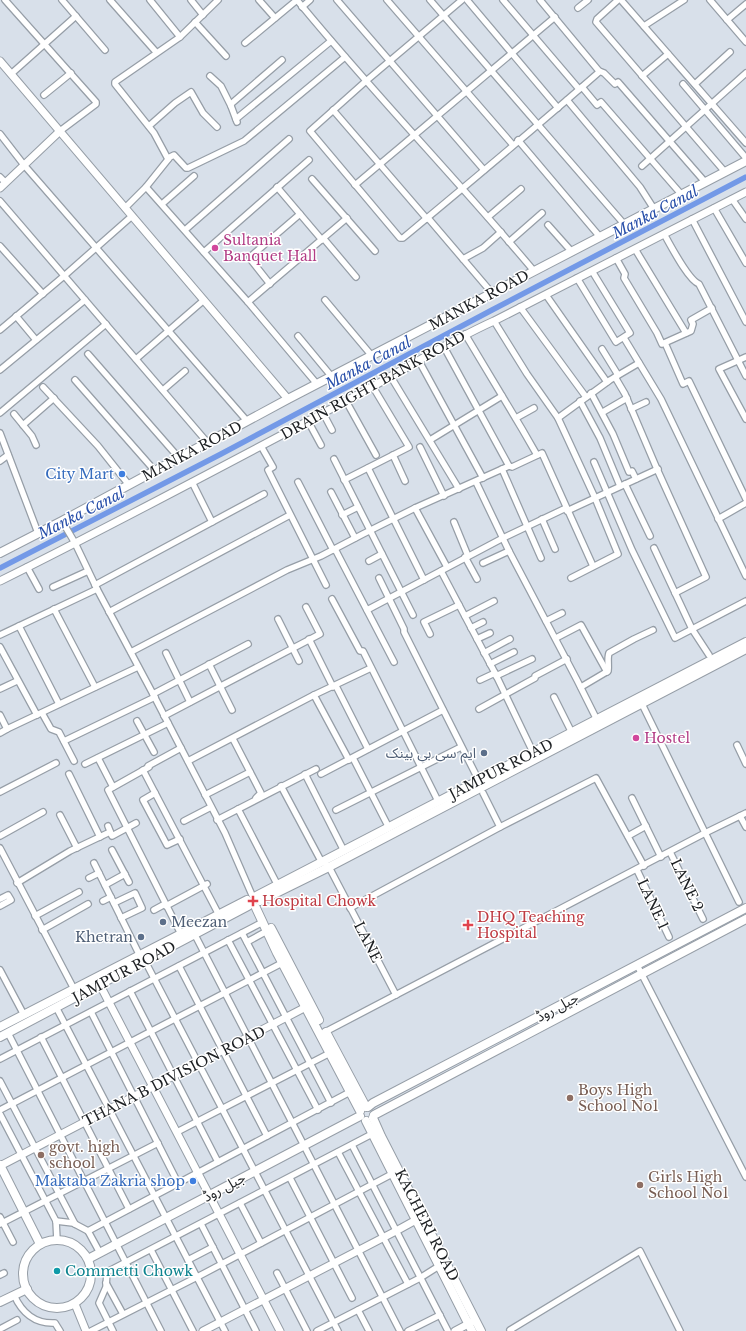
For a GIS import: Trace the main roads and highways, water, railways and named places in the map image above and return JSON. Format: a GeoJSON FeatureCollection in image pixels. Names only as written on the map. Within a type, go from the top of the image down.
{"type":"FeatureCollection","features":[{"type":"Feature","properties":{"kind":"main road","name":"MANKA ROAD"},"geometry":{"type":"LineString","coordinates":[[0,553],[38,533],[64,524],[129,485],[207,442],[725,172],[746,159]]}},
{"type":"Feature","properties":{"kind":"main road","name":"JAMPUR ROAD"},"geometry":{"type":"LineString","coordinates":[[0,1027],[74,989],[195,935],[322,862],[746,642]]}},
{"type":"Feature","properties":{"kind":"main road","name":"JAMPUR ROAD"},"geometry":{"type":"LineString","coordinates":[[0,1037],[100,985],[181,934],[219,914],[254,902],[329,867],[746,649]]}},
{"type":"Feature","properties":{"kind":"main road","name":"KACHERI ROAD"},"geometry":{"type":"LineString","coordinates":[[254,902],[282,963],[350,1092],[367,1114],[381,1136],[474,1328]]}},
{"type":"Feature","properties":{"kind":"main road","name":"KACHERI ROAD"},"geometry":{"type":"LineString","coordinates":[[254,902],[325,1032],[367,1114],[372,1134],[392,1174],[439,1266],[474,1328]]}},
{"type":"Feature","properties":{"kind":"main road","name":"جیل روڈ"},"geometry":{"type":"LineString","coordinates":[[367,1114],[373,1103],[746,908]]}},
{"type":"Feature","properties":{"kind":"main road","name":"جیل روڈ"},"geometry":{"type":"LineString","coordinates":[[88,1259],[209,1194],[746,919]]}},
{"type":"Feature","properties":{"kind":"main road"},"geometry":{"type":"LineString","coordinates":[[0,1166],[40,1244]]}},
{"type":"Feature","properties":{"kind":"main road"},"geometry":{"type":"LineString","coordinates":[[51,1240],[62,1240],[82,1250],[88,1259],[91,1269],[90,1280],[87,1289],[75,1304],[55,1308],[46,1306],[30,1295],[23,1275],[25,1262],[31,1252],[40,1244],[51,1240]]}},
{"type":"Feature","properties":{"kind":"main road"},"geometry":{"type":"LineString","coordinates":[[0,1302],[27,1289]]}},
{"type":"Feature","properties":{"kind":"waterway","name":"Manka Canal"},"geometry":{"type":"LineString","coordinates":[[0,568],[221,454],[746,177]]}},
{"type":"Feature","properties":{"kind":"place","name":"Sultania Banquet Hall"},"geometry":{"type":"Point","coordinates":[215,248]}},
{"type":"Feature","properties":{"kind":"place","name":"City Mart"},"geometry":{"type":"Point","coordinates":[122,474]}},
{"type":"Feature","properties":{"kind":"place","name":"Hostel"},"geometry":{"type":"Point","coordinates":[636,738]}},
{"type":"Feature","properties":{"kind":"place","name":"ایم سی بی بینک"},"geometry":{"type":"Point","coordinates":[484,753]}},
{"type":"Feature","properties":{"kind":"place","name":"Hospital Chowk"},"geometry":{"type":"Point","coordinates":[253,901]}},
{"type":"Feature","properties":{"kind":"place","name":"Meezan"},"geometry":{"type":"Point","coordinates":[163,922]}},
{"type":"Feature","properties":{"kind":"place","name":"DHQ Teaching Hospital"},"geometry":{"type":"Point","coordinates":[468,925]}},
{"type":"Feature","properties":{"kind":"place","name":"Khetran"},"geometry":{"type":"Point","coordinates":[141,937]}},
{"type":"Feature","properties":{"kind":"place","name":"Boys High School No1"},"geometry":{"type":"Point","coordinates":[570,1098]}},
{"type":"Feature","properties":{"kind":"place","name":"govt. high school"},"geometry":{"type":"Point","coordinates":[41,1155]}},
{"type":"Feature","properties":{"kind":"place","name":"Maktaba Zakria shop"},"geometry":{"type":"Point","coordinates":[193,1181]}},
{"type":"Feature","properties":{"kind":"place","name":"Girls High School No1"},"geometry":{"type":"Point","coordinates":[640,1185]}},
{"type":"Feature","properties":{"kind":"place","name":"Commetti Chowk"},"geometry":{"type":"Point","coordinates":[57,1271]}}]}
